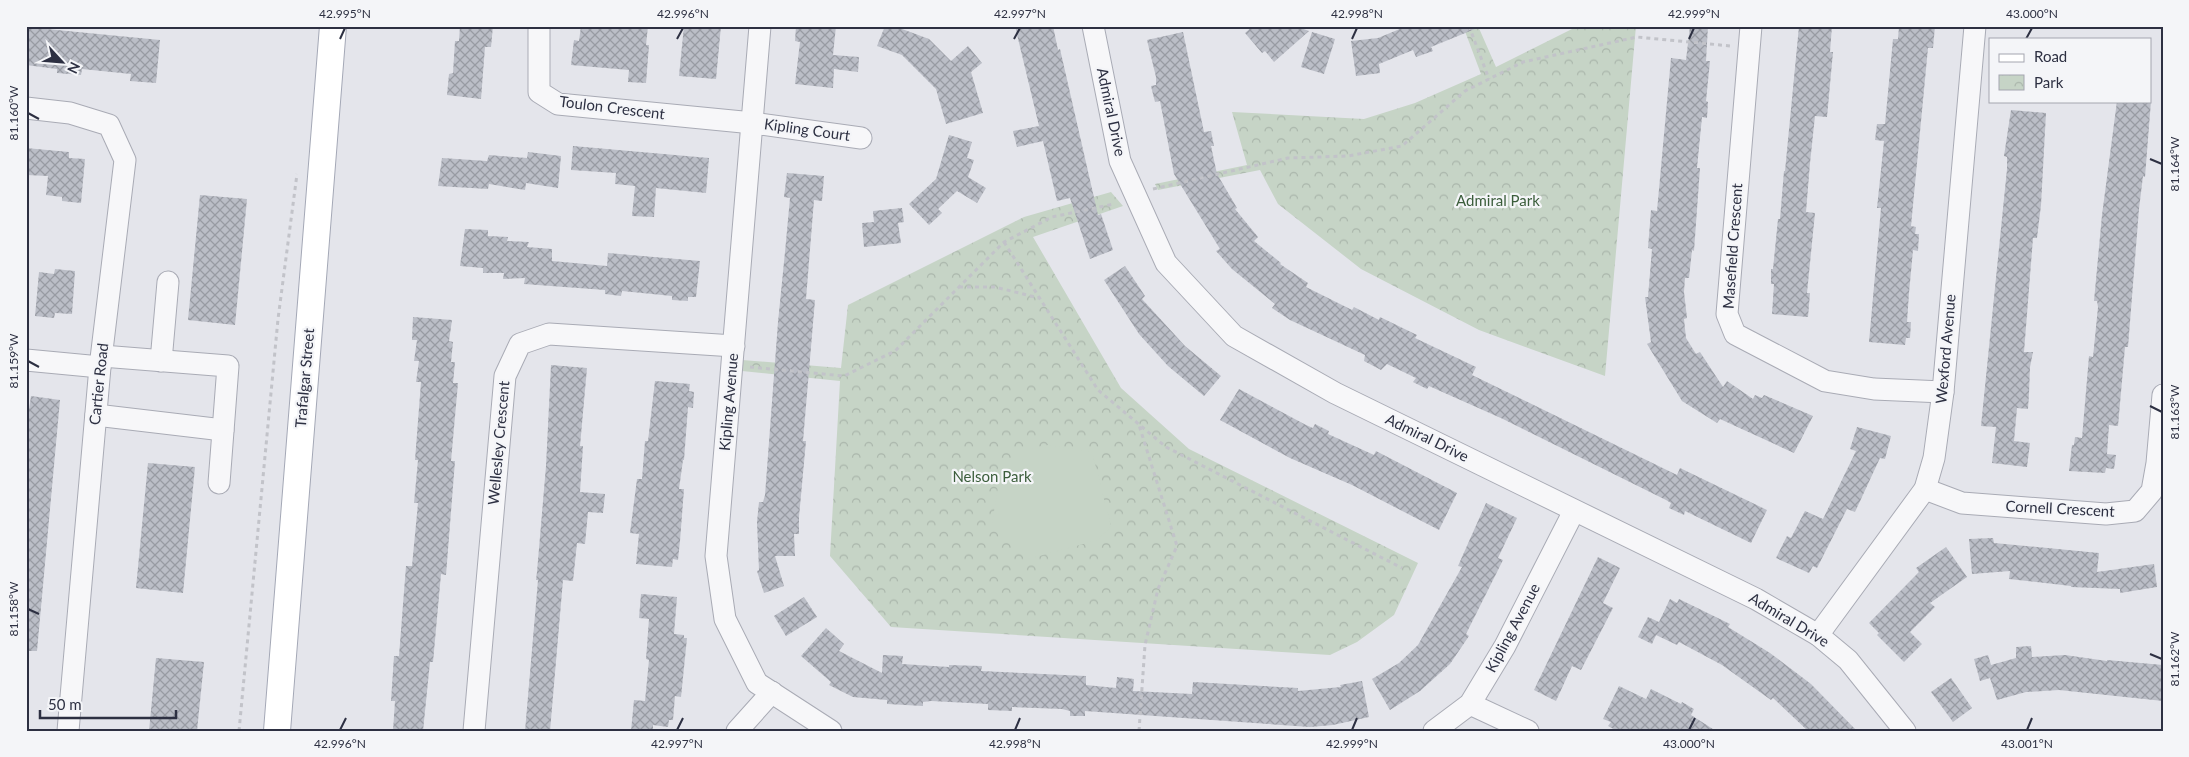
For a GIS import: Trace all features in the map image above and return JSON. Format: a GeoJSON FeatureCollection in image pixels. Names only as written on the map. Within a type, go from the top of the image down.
{"type":"FeatureCollection","features":[{"type":"Feature","properties":{"kind":"main road","name":"Trafalgar Street"},"geometry":{"type":"LineString","coordinates":[[277,731],[332,26]]}},
{"type":"Feature","properties":{"kind":"street","name":"Toulon Crescent"},"geometry":{"type":"LineString","coordinates":[[540,26],[539,92],[558,104],[753,123]]}},
{"type":"Feature","properties":{"kind":"street","name":"Kipling Avenue"},"geometry":{"type":"LineString","coordinates":[[760,26],[716,556],[725,619],[757,683],[831,731]]}},
{"type":"Feature","properties":{"kind":"street","name":"Admiral Drive"},"geometry":{"type":"LineString","coordinates":[[1093,26],[1120,161],[1166,263],[1234,336],[1335,394],[1756,599],[1818,635],[1848,660],[1905,731]]}},
{"type":"Feature","properties":{"kind":"street","name":"Masefield Crescent"},"geometry":{"type":"LineString","coordinates":[[1751,26],[1727,314],[1735,334],[1825,381],[1874,389],[1943,392]]}},
{"type":"Feature","properties":{"kind":"street","name":"Wexford Avenue"},"geometry":{"type":"LineString","coordinates":[[1818,635],[1925,489],[1934,458],[1943,392],[1975,26]]}},
{"type":"Feature","properties":{"kind":"street","name":"Cartier Road"},"geometry":{"type":"LineString","coordinates":[[26,108],[70,113],[109,125],[125,160],[101,361],[68,731]]}},
{"type":"Feature","properties":{"kind":"street","name":"Kipling Court"},"geometry":{"type":"LineString","coordinates":[[753,123],[861,138]]}},
{"type":"Feature","properties":{"kind":"street"},"geometry":{"type":"LineString","coordinates":[[162,361],[168,282]]}},
{"type":"Feature","properties":{"kind":"street","name":"Wellesley Crescent"},"geometry":{"type":"LineString","coordinates":[[474,731],[505,376],[520,344],[549,334],[734,346]]}},
{"type":"Feature","properties":{"kind":"street"},"geometry":{"type":"LineString","coordinates":[[26,360],[162,361],[228,366],[219,483]]}},
{"type":"Feature","properties":{"kind":"street","name":"Cornell Crescent"},"geometry":{"type":"LineString","coordinates":[[1925,489],[1962,503],[2106,514],[2135,511],[2152,491],[2157,463],[2163,395]]}},
{"type":"Feature","properties":{"kind":"street"},"geometry":{"type":"LineString","coordinates":[[96,415],[223,430]]}},
{"type":"Feature","properties":{"kind":"street","name":"Kipling Avenue"},"geometry":{"type":"LineString","coordinates":[[1434,731],[1470,704],[1506,646],[1574,511]]}},
{"type":"Feature","properties":{"kind":"street"},"geometry":{"type":"LineString","coordinates":[[737,731],[772,692]]}},
{"type":"Feature","properties":{"kind":"street"},"geometry":{"type":"LineString","coordinates":[[1470,704],[1528,731]]}},
{"type":"Feature","properties":{"kind":"path"},"geometry":{"type":"LineString","coordinates":[[1469,26],[1489,79]]}},
{"type":"Feature","properties":{"kind":"path"},"geometry":{"type":"LineString","coordinates":[[1135,194],[1157,187],[1288,158],[1348,156],[1402,146],[1465,91],[1523,62],[1637,37],[1738,46]]}},
{"type":"Feature","properties":{"kind":"path"},"geometry":{"type":"LineString","coordinates":[[239,731],[278,320],[298,168]]}},
{"type":"Feature","properties":{"kind":"path"},"geometry":{"type":"LineString","coordinates":[[750,367],[844,376],[896,351],[1004,242],[1052,217],[1114,204]]}},
{"type":"Feature","properties":{"kind":"path"},"geometry":{"type":"LineString","coordinates":[[1004,242],[1098,390],[1166,447],[1402,568]]}},
{"type":"Feature","properties":{"kind":"path"},"geometry":{"type":"LineString","coordinates":[[958,288],[995,287],[1040,298]]}},
{"type":"Feature","properties":{"kind":"path"},"geometry":{"type":"LineString","coordinates":[[1139,424],[1178,546],[1158,589],[1145,645],[1139,731]]}},
{"type":"Feature","properties":{"kind":"green space","name":"Admiral Park"},"geometry":{"type":"Polygon","coordinates":[[[1463,26],[1478,26],[1496,67],[1578,26],[1636,26],[1605,376],[1479,330],[1361,269],[1278,204],[1260,170],[1158,190],[1155,184],[1247,165],[1232,112],[1364,119],[1415,103],[1481,74],[1463,26]]]}},
{"type":"Feature","properties":{"kind":"green space","name":"Nelson Park"},"geometry":{"type":"Polygon","coordinates":[[[1111,192],[1123,206],[1033,237],[1121,388],[1189,449],[1418,563],[1394,615],[1357,642],[1330,655],[891,627],[830,556],[840,381],[742,371],[742,360],[841,368],[848,305],[1024,217],[1111,192]]]}},
{"type":"Feature","properties":{"kind":"green space"},"geometry":{"type":"Polygon","coordinates":[[[1048,445],[1092,452],[1111,526],[1098,540],[1028,559],[992,523],[1000,475],[1025,450],[1048,445]]]}},
{"type":"Feature","properties":{"kind":"building"},"geometry":{"type":"Polygon","coordinates":[[[460,26],[493,26],[491,47],[485,47],[481,99],[447,95],[449,74],[453,73],[455,41],[459,41],[460,26]]]}},
{"type":"Feature","properties":{"kind":"building"},"geometry":{"type":"Polygon","coordinates":[[[581,26],[648,26],[646,45],[649,45],[646,83],[628,82],[629,70],[571,65],[574,40],[579,41],[581,26]]]}},
{"type":"Feature","properties":{"kind":"building"},"geometry":{"type":"Polygon","coordinates":[[[684,26],[721,26],[716,79],[679,76],[684,26]]]}},
{"type":"Feature","properties":{"kind":"building"},"geometry":{"type":"Polygon","coordinates":[[[796,26],[836,26],[833,55],[859,57],[858,72],[834,69],[833,88],[795,84],[800,42],[795,41],[796,26]]]}},
{"type":"Feature","properties":{"kind":"building"},"geometry":{"type":"Polygon","coordinates":[[[885,26],[894,26],[929,39],[951,61],[968,46],[982,63],[971,72],[983,113],[946,124],[936,89],[902,55],[877,46],[885,26]]]}},
{"type":"Feature","properties":{"kind":"building"},"geometry":{"type":"Polygon","coordinates":[[[1015,26],[1053,26],[1098,215],[1101,214],[1113,250],[1090,259],[1070,198],[1057,201],[1043,141],[1017,147],[1013,131],[1039,126],[1015,26]]]}},
{"type":"Feature","properties":{"kind":"building"},"geometry":{"type":"Polygon","coordinates":[[[1253,26],[1295,26],[1309,31],[1274,62],[1265,51],[1262,53],[1245,33],[1253,26]]]}},
{"type":"Feature","properties":{"kind":"building"},"geometry":{"type":"Polygon","coordinates":[[[1407,26],[1480,27],[1431,47],[1433,51],[1416,57],[1413,50],[1379,64],[1380,73],[1356,76],[1351,41],[1378,38],[1407,26]]]}},
{"type":"Feature","properties":{"kind":"building"},"geometry":{"type":"Polygon","coordinates":[[[1690,26],[1708,26],[1706,61],[1710,61],[1706,101],[1708,102],[1707,118],[1702,117],[1697,168],[1700,168],[1694,251],[1692,250],[1689,278],[1685,278],[1684,292],[1687,318],[1684,319],[1686,338],[1696,354],[1700,352],[1723,387],[1727,381],[1753,399],[1755,395],[1762,398],[1764,395],[1813,416],[1794,453],[1720,419],[1717,423],[1682,401],[1647,344],[1651,342],[1645,297],[1648,297],[1652,249],[1648,248],[1651,210],[1657,211],[1671,58],[1686,60],[1690,26]]]}},
{"type":"Feature","properties":{"kind":"building"},"geometry":{"type":"Polygon","coordinates":[[[1799,26],[1832,26],[1830,52],[1833,52],[1827,117],[1815,116],[1810,163],[1806,212],[1815,213],[1807,293],[1810,293],[1808,317],[1772,314],[1774,284],[1771,284],[1771,269],[1773,269],[1778,219],[1780,219],[1799,26]]]}},
{"type":"Feature","properties":{"kind":"building"},"geometry":{"type":"Polygon","coordinates":[[[1899,26],[1935,26],[1933,48],[1928,48],[1911,226],[1916,227],[1915,234],[1919,234],[1918,251],[1913,250],[1909,293],[1907,322],[1911,322],[1910,338],[1906,338],[1905,345],[1869,342],[1881,208],[1877,208],[1884,141],[1875,140],[1877,124],[1885,124],[1893,39],[1898,39],[1899,26]]]}},
{"type":"Feature","properties":{"kind":"building"},"geometry":{"type":"Polygon","coordinates":[[[26,27],[160,40],[156,83],[130,81],[131,74],[82,69],[81,75],[57,73],[57,69],[26,65],[26,27]]]}},
{"type":"Feature","properties":{"kind":"building"},"geometry":{"type":"Polygon","coordinates":[[[1183,32],[1204,132],[1211,131],[1214,146],[1211,146],[1217,174],[1237,208],[1235,209],[1258,237],[1254,241],[1280,264],[1308,283],[1306,287],[1352,310],[1354,307],[1379,320],[1380,317],[1417,335],[1415,338],[1476,367],[1472,375],[1677,475],[1680,468],[1767,510],[1751,543],[1685,511],[1684,515],[1669,508],[1671,503],[1666,500],[1503,419],[1429,386],[1427,389],[1413,382],[1416,378],[1387,364],[1381,370],[1364,361],[1365,355],[1290,320],[1272,308],[1275,304],[1232,269],[1216,251],[1220,249],[1174,174],[1160,101],[1155,102],[1151,86],[1156,85],[1156,77],[1147,40],[1183,32]]]}},
{"type":"Feature","properties":{"kind":"building"},"geometry":{"type":"Polygon","coordinates":[[[1312,32],[1335,39],[1324,74],[1301,67],[1312,32]]]}},
{"type":"Feature","properties":{"kind":"building"},"geometry":{"type":"Polygon","coordinates":[[[2117,102],[2151,102],[2145,177],[2143,176],[2139,209],[2128,347],[2125,347],[2118,426],[2109,425],[2107,454],[2116,455],[2114,469],[2106,468],[2105,473],[2069,471],[2072,445],[2074,445],[2075,437],[2082,438],[2089,356],[2093,357],[2098,307],[2097,301],[2094,301],[2102,215],[2117,102]]]}},
{"type":"Feature","properties":{"kind":"building"},"geometry":{"type":"Polygon","coordinates":[[[2011,110],[2046,113],[2041,205],[2037,238],[2033,238],[2024,352],[2033,352],[2030,367],[2028,409],[2017,408],[2014,441],[2030,443],[2027,467],[1992,463],[1996,427],[1981,426],[2007,169],[2007,157],[2004,156],[2011,110]]]}},
{"type":"Feature","properties":{"kind":"building"},"geometry":{"type":"Polygon","coordinates":[[[949,135],[972,142],[967,158],[974,160],[968,177],[986,188],[977,203],[957,191],[938,209],[942,213],[929,225],[909,204],[936,179],[949,135]]]}},
{"type":"Feature","properties":{"kind":"building"},"geometry":{"type":"Polygon","coordinates":[[[573,146],[709,158],[706,193],[656,188],[654,217],[632,216],[635,186],[615,184],[616,173],[571,170],[573,146]]]}},
{"type":"Feature","properties":{"kind":"building"},"geometry":{"type":"Polygon","coordinates":[[[26,148],[69,152],[69,158],[85,159],[81,203],[62,201],[62,197],[46,195],[48,176],[26,175],[26,148]]]}},
{"type":"Feature","properties":{"kind":"building"},"geometry":{"type":"Polygon","coordinates":[[[528,152],[561,156],[558,188],[526,183],[525,190],[489,184],[488,189],[438,186],[442,158],[487,161],[489,155],[527,158],[528,152]]]}},
{"type":"Feature","properties":{"kind":"building"},"geometry":{"type":"Polygon","coordinates":[[[787,173],[824,176],[822,201],[814,200],[806,299],[815,300],[803,441],[806,441],[799,534],[794,534],[795,556],[775,556],[784,586],[764,593],[757,571],[759,570],[757,522],[759,502],[763,502],[765,495],[778,322],[790,198],[784,197],[787,173]]]}},
{"type":"Feature","properties":{"kind":"building"},"geometry":{"type":"Polygon","coordinates":[[[200,195],[247,199],[235,325],[188,320],[200,195]]]}},
{"type":"Feature","properties":{"kind":"building"},"geometry":{"type":"Polygon","coordinates":[[[902,208],[904,222],[898,223],[901,243],[864,247],[862,223],[874,222],[873,211],[902,208]]]}},
{"type":"Feature","properties":{"kind":"building"},"geometry":{"type":"Polygon","coordinates":[[[465,229],[488,230],[488,236],[508,237],[507,241],[529,242],[527,247],[552,249],[552,261],[607,266],[608,253],[700,261],[696,297],[688,297],[688,301],[672,300],[672,296],[622,291],[621,296],[605,294],[605,290],[524,284],[525,278],[503,279],[504,273],[483,273],[483,268],[460,266],[465,229]]]}},
{"type":"Feature","properties":{"kind":"building"},"geometry":{"type":"Polygon","coordinates":[[[1125,266],[1145,296],[1142,299],[1185,346],[1221,376],[1204,396],[1168,366],[1139,334],[1104,280],[1125,266]]]}},
{"type":"Feature","properties":{"kind":"building"},"geometry":{"type":"Polygon","coordinates":[[[55,269],[75,271],[72,314],[55,313],[54,318],[35,316],[39,272],[54,274],[55,269]]]}},
{"type":"Feature","properties":{"kind":"building"},"geometry":{"type":"Polygon","coordinates":[[[413,317],[452,320],[449,341],[453,342],[451,362],[455,362],[453,383],[458,383],[451,461],[455,461],[446,575],[441,574],[433,662],[430,662],[423,731],[393,731],[395,701],[391,701],[394,656],[399,656],[406,566],[412,566],[418,503],[414,503],[418,460],[415,460],[421,382],[416,382],[419,361],[414,361],[417,340],[412,340],[413,317]]]}},
{"type":"Feature","properties":{"kind":"building"},"geometry":{"type":"Polygon","coordinates":[[[551,365],[587,368],[580,446],[583,446],[580,492],[605,494],[603,513],[588,512],[585,544],[577,543],[573,581],[563,580],[550,731],[525,731],[538,580],[536,580],[546,466],[551,365]]]}},
{"type":"Feature","properties":{"kind":"building"},"geometry":{"type":"Polygon","coordinates":[[[655,381],[690,384],[689,391],[694,392],[693,408],[688,407],[684,460],[679,489],[684,489],[678,560],[673,559],[672,567],[636,564],[639,534],[630,533],[637,479],[642,479],[645,441],[648,441],[655,381]]]}},
{"type":"Feature","properties":{"kind":"building"},"geometry":{"type":"Polygon","coordinates":[[[1239,389],[1306,425],[1313,428],[1315,424],[1329,431],[1328,434],[1374,455],[1376,451],[1457,493],[1439,530],[1352,485],[1290,458],[1220,420],[1239,389]]]}},
{"type":"Feature","properties":{"kind":"building"},"geometry":{"type":"Polygon","coordinates":[[[31,396],[60,400],[37,651],[26,651],[26,430],[31,396]]]}},
{"type":"Feature","properties":{"kind":"building"},"geometry":{"type":"Polygon","coordinates":[[[1857,427],[1891,436],[1885,459],[1880,458],[1855,512],[1847,509],[1817,568],[1813,566],[1809,573],[1776,558],[1787,536],[1791,538],[1805,511],[1823,519],[1856,451],[1850,449],[1857,427]]]}},
{"type":"Feature","properties":{"kind":"building"},"geometry":{"type":"Polygon","coordinates":[[[148,463],[195,467],[183,593],[136,588],[148,463]]]}},
{"type":"Feature","properties":{"kind":"building"},"geometry":{"type":"Polygon","coordinates":[[[1486,503],[1517,518],[1498,558],[1503,560],[1466,634],[1469,636],[1450,664],[1420,691],[1390,710],[1372,679],[1399,663],[1418,645],[1462,567],[1458,566],[1486,503]]]}},
{"type":"Feature","properties":{"kind":"building"},"geometry":{"type":"Polygon","coordinates":[[[1993,538],[1994,543],[2099,553],[2097,572],[2154,564],[2157,587],[2120,593],[2120,589],[2071,587],[2009,579],[2010,571],[1972,574],[1969,539],[1993,538]]]}},
{"type":"Feature","properties":{"kind":"building"},"geometry":{"type":"Polygon","coordinates":[[[1946,547],[1967,577],[1930,603],[1935,607],[1910,632],[1922,644],[1904,662],[1877,635],[1879,633],[1869,623],[1919,572],[1916,568],[1946,547]]]}},
{"type":"Feature","properties":{"kind":"building"},"geometry":{"type":"Polygon","coordinates":[[[1598,557],[1620,568],[1603,603],[1613,608],[1581,670],[1572,666],[1556,701],[1534,690],[1598,557]]]}},
{"type":"Feature","properties":{"kind":"building"},"geometry":{"type":"Polygon","coordinates":[[[641,594],[677,597],[674,634],[684,635],[684,638],[687,638],[681,697],[675,696],[673,720],[669,720],[668,727],[653,725],[653,731],[631,731],[634,700],[645,701],[649,660],[646,659],[649,619],[639,618],[641,594]]]}},
{"type":"Feature","properties":{"kind":"building"},"geometry":{"type":"Polygon","coordinates":[[[804,597],[817,617],[786,636],[774,616],[804,597]]]}},
{"type":"Feature","properties":{"kind":"building"},"geometry":{"type":"Polygon","coordinates":[[[1670,599],[1677,603],[1679,599],[1730,624],[1728,627],[1770,653],[1811,684],[1857,731],[1808,731],[1773,698],[1771,700],[1722,665],[1679,642],[1677,645],[1656,635],[1652,644],[1638,637],[1648,617],[1659,622],[1670,599]]]}},
{"type":"Feature","properties":{"kind":"building"},"geometry":{"type":"Polygon","coordinates":[[[826,628],[844,644],[839,651],[882,673],[883,655],[903,656],[902,664],[949,667],[949,665],[982,666],[981,671],[1086,676],[1086,685],[1116,688],[1117,677],[1134,679],[1133,691],[1192,694],[1193,682],[1298,688],[1298,691],[1341,687],[1340,685],[1362,681],[1369,717],[1333,725],[1310,727],[1085,711],[1085,716],[1070,716],[1070,711],[1062,709],[1012,707],[1012,711],[988,710],[988,704],[931,701],[923,702],[923,706],[887,704],[887,700],[853,697],[829,685],[831,682],[801,656],[826,628]]]}},
{"type":"Feature","properties":{"kind":"building"},"geometry":{"type":"Polygon","coordinates":[[[2031,646],[2032,657],[2065,655],[2107,661],[2163,665],[2163,701],[2059,690],[2026,692],[1997,700],[1990,678],[1980,681],[1974,659],[1988,655],[1991,665],[2016,658],[2016,647],[2031,646]]]}},
{"type":"Feature","properties":{"kind":"building"},"geometry":{"type":"Polygon","coordinates":[[[156,658],[204,662],[197,731],[149,731],[156,658]]]}},
{"type":"Feature","properties":{"kind":"building"},"geometry":{"type":"Polygon","coordinates":[[[1951,678],[1972,708],[1953,722],[1931,692],[1951,678]]]}},
{"type":"Feature","properties":{"kind":"building"},"geometry":{"type":"Polygon","coordinates":[[[1619,686],[1646,699],[1651,689],[1681,704],[1682,702],[1694,709],[1691,715],[1716,731],[1617,731],[1608,726],[1611,722],[1603,719],[1619,686]]]}}]}
